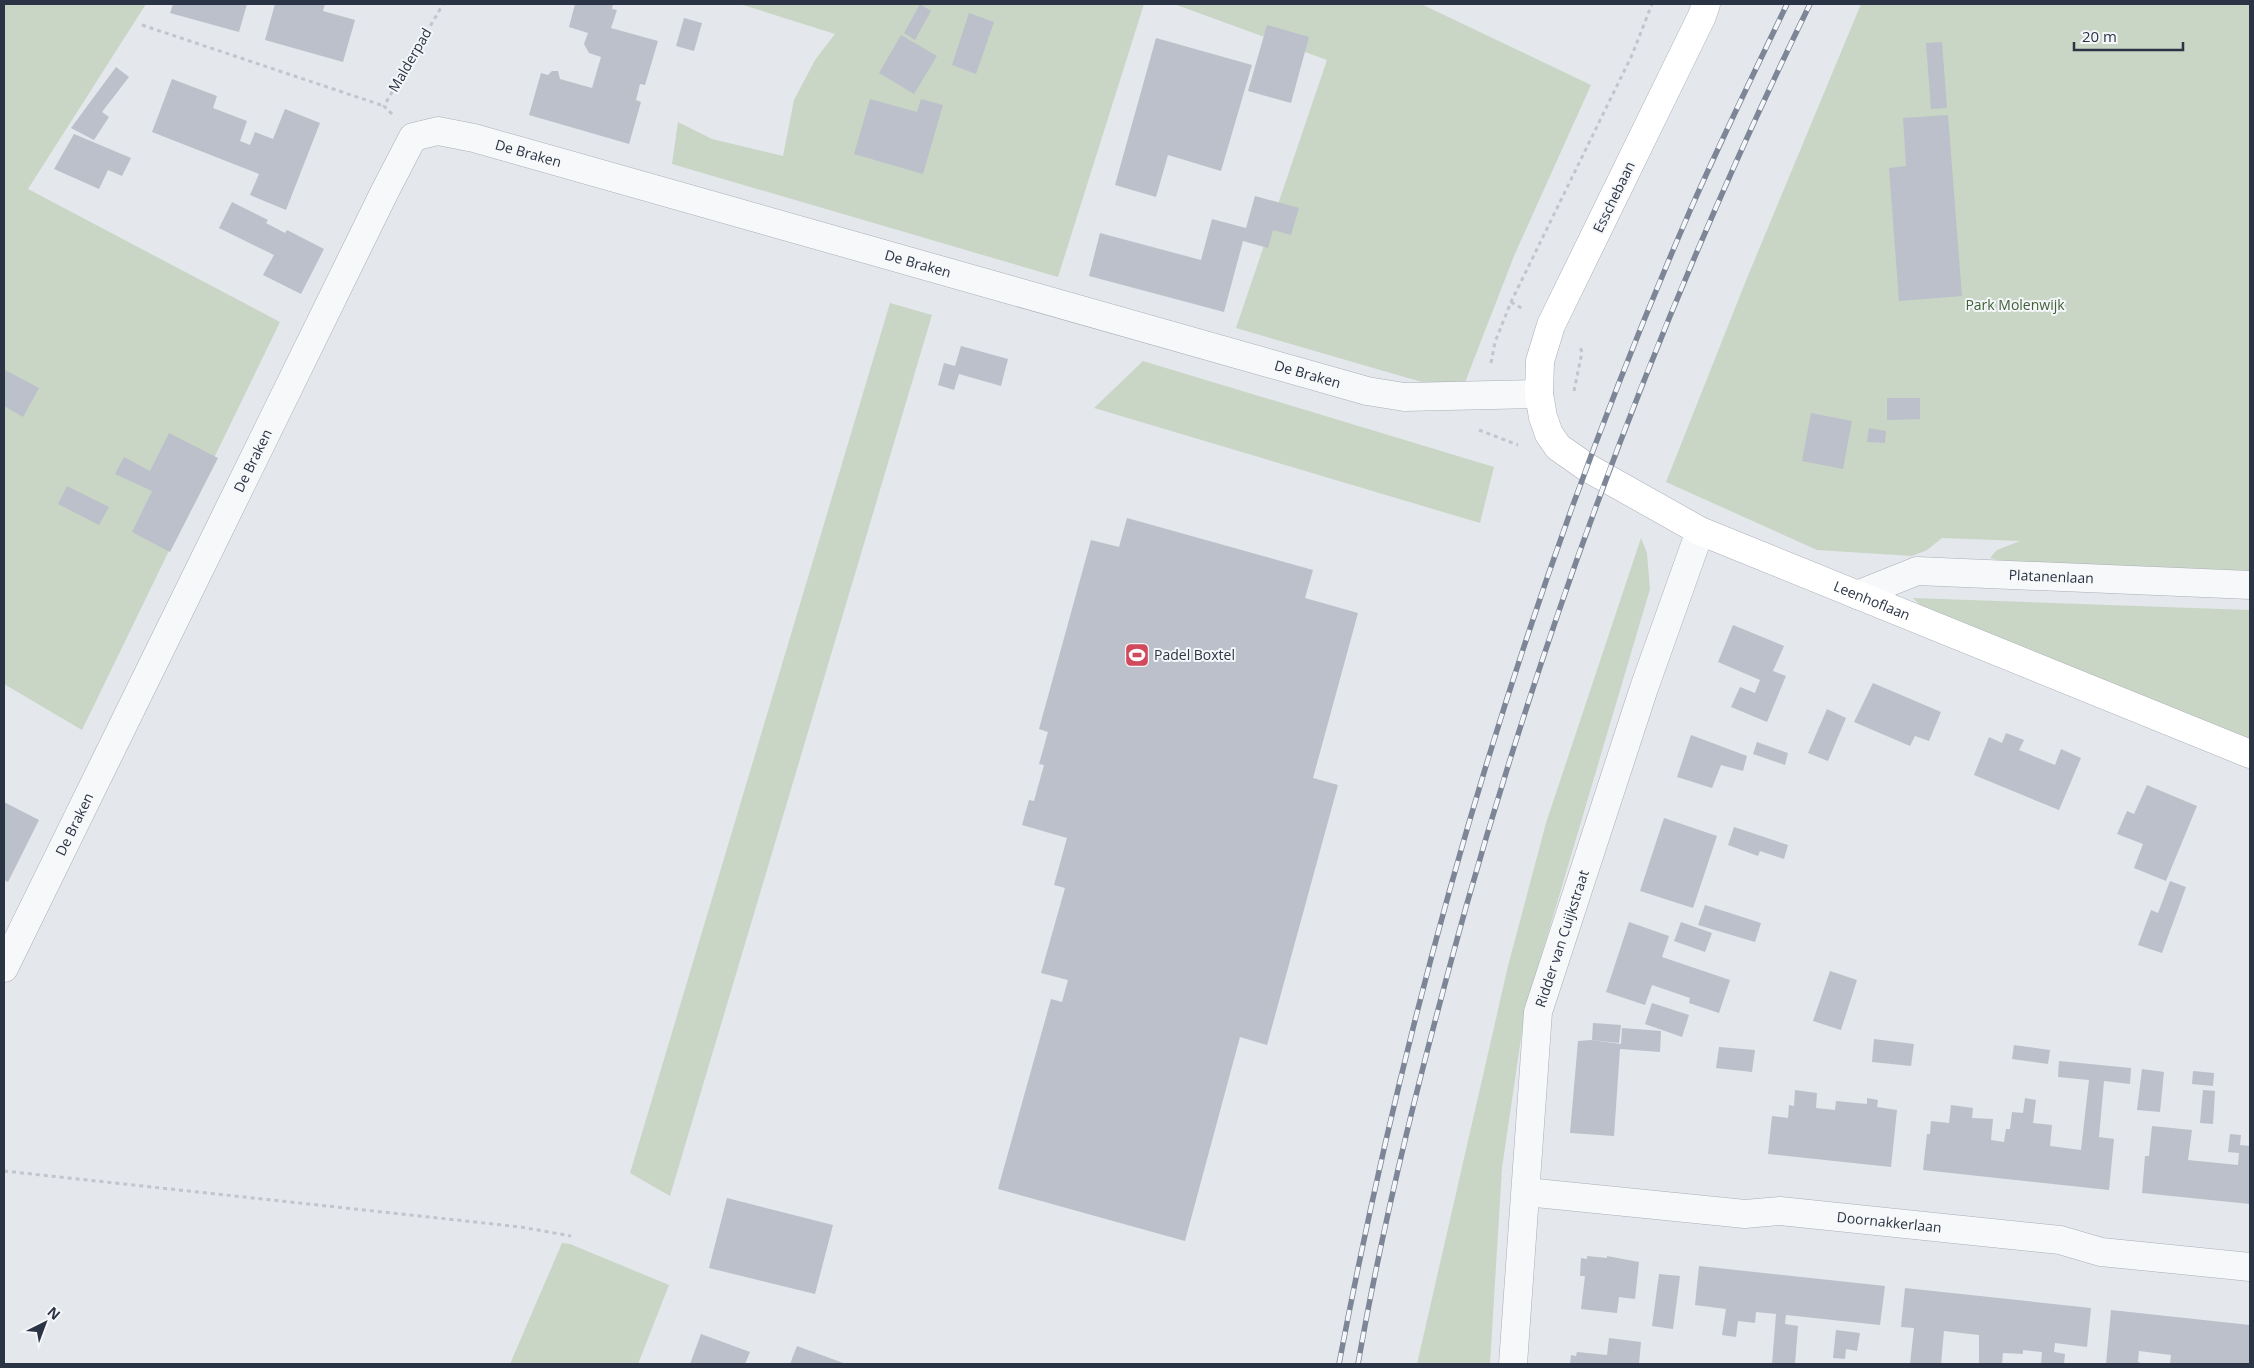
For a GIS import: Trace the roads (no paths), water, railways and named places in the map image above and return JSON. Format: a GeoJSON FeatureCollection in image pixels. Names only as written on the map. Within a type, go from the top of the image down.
{"type":"FeatureCollection","features":[{"type":"Feature","properties":{"kind":"street","name":"Esschebaan"},"geometry":{"type":"LineString","coordinates":[[1539,394],[1540,361],[1551,326],[1702,16],[1706,4]]}},
{"type":"Feature","properties":{"kind":"street","name":"De Braken"},"geometry":{"type":"LineString","coordinates":[[4,968],[413,137],[438,131],[474,138],[1367,391],[1404,397],[1539,394]]}},
{"type":"Feature","properties":{"kind":"street","name":"Leenhoflaan"},"geometry":{"type":"LineString","coordinates":[[1539,394],[1542,416],[1549,434],[1558,447],[1588,468],[1700,531],[2250,754]]}},
{"type":"Feature","properties":{"kind":"street","name":"Ridder van Cuijkstraat"},"geometry":{"type":"LineString","coordinates":[[1513,1364],[1538,1012],[1644,688],[1700,531]]}},
{"type":"Feature","properties":{"kind":"street","name":"Platanenlaan"},"geometry":{"type":"LineString","coordinates":[[1857,595],[1917,572],[2250,585]]}},
{"type":"Feature","properties":{"kind":"street","name":"Doornakkerlaan"},"geometry":{"type":"LineString","coordinates":[[1526,1192],[1745,1214],[1780,1211],[2060,1240],[2101,1252],[2250,1267]]}},
{"type":"Feature","properties":{"kind":"railway"},"geometry":{"type":"LineString","coordinates":[[1339,1364],[1369,1216],[1403,1069],[1482,779],[1528,635],[1577,493],[1631,352],[1701,186],[1787,4]]}},
{"type":"Feature","properties":{"kind":"railway"},"geometry":{"type":"LineString","coordinates":[[1358,1364],[1380,1249],[1406,1134],[1435,1020],[1500,790],[1537,675],[1576,561],[1662,336],[1708,225],[1810,4]]}},
{"type":"Feature","properties":{"kind":"place","name":"Padel Boxtel"},"geometry":{"type":"Point","coordinates":[1137,655]}},
{"type":"Feature","properties":{"kind":"park label","name":"Park Molenwijk"},"geometry":{"type":"Point","coordinates":[2015,305]}}]}
